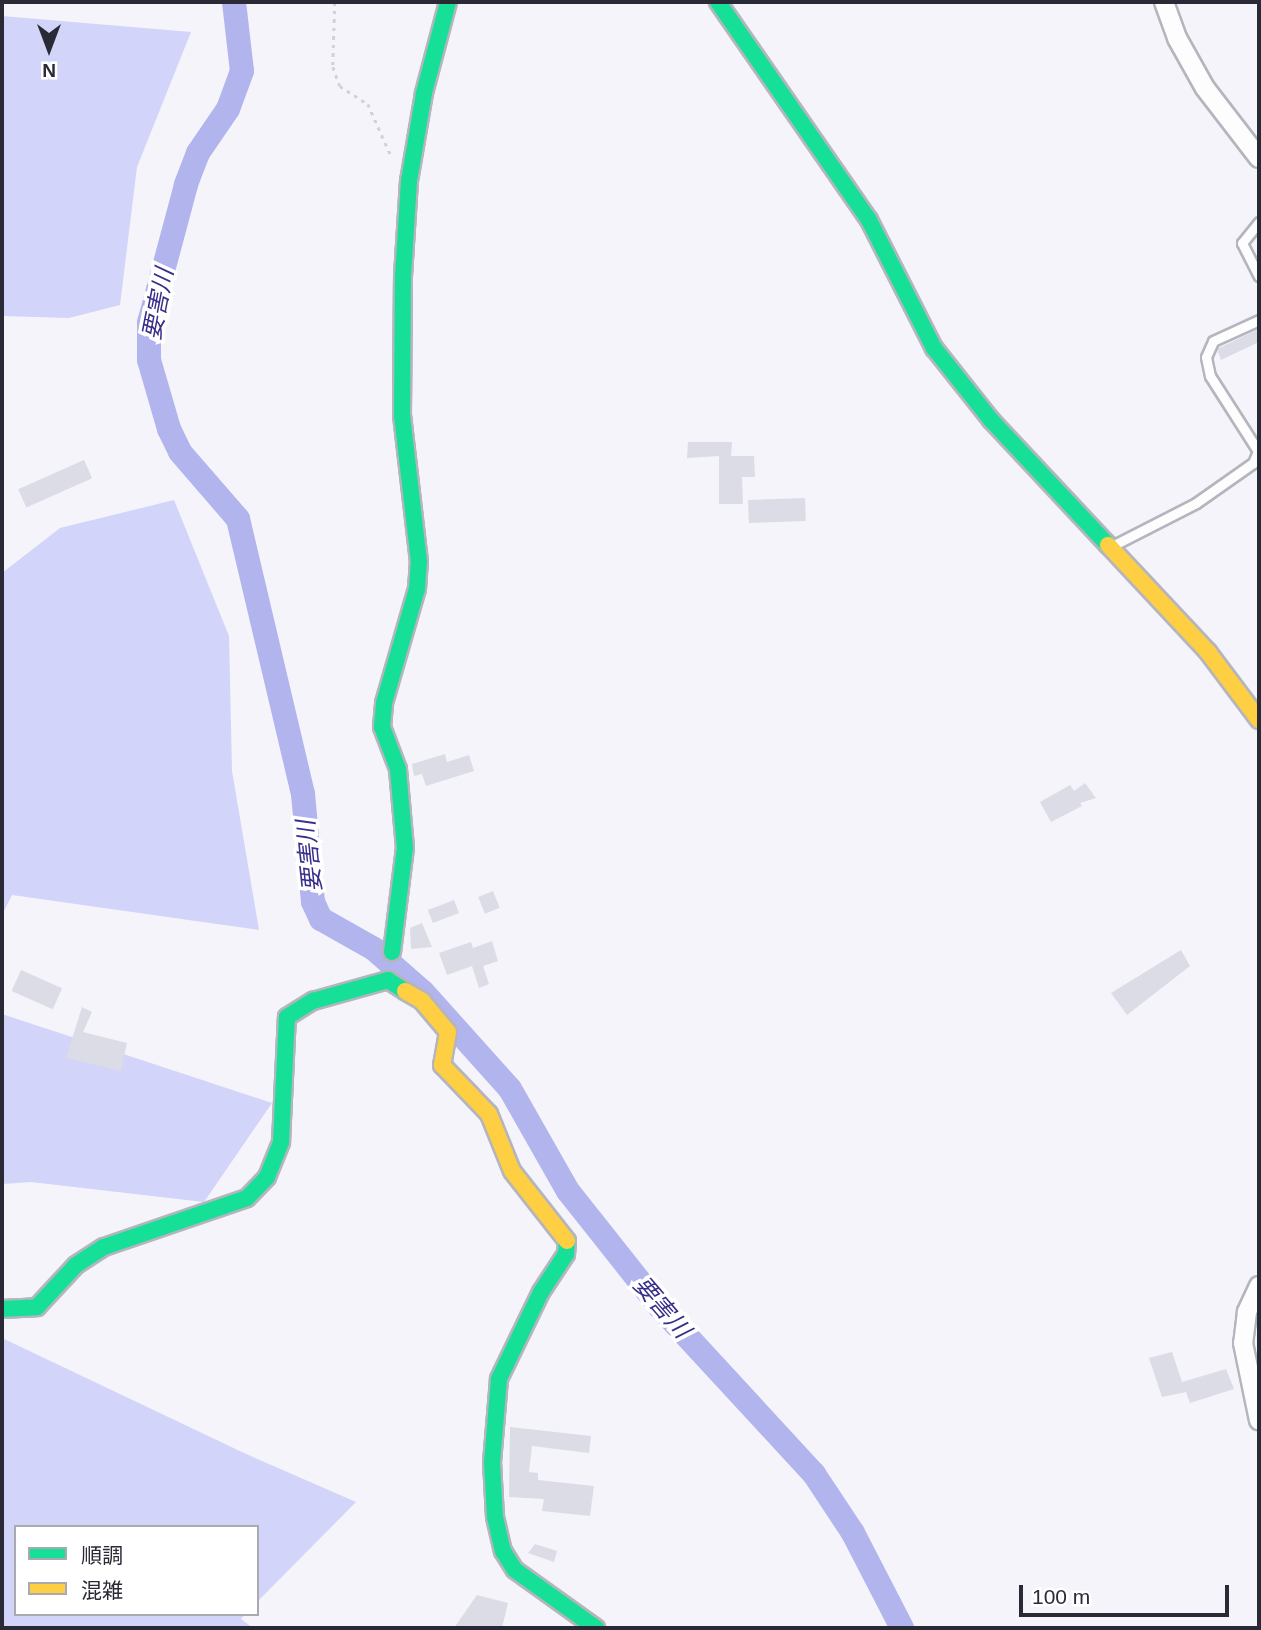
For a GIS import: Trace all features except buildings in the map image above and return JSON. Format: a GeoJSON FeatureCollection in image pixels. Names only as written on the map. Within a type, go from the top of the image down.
{"type":"FeatureCollection","features":[{"type":"Feature","properties":{"kind":"street"},"geometry":{"type":"LineString","coordinates":[[448,2],[424,93],[409,181],[402,276],[402,415],[419,562],[417,589],[384,703],[382,727],[398,769],[405,848],[390,965],[448,1032],[442,1065],[489,1114],[512,1171],[552,1217],[567,1241],[566,1254],[541,1292],[499,1380],[492,1462],[495,1517],[503,1550],[515,1570],[596,1628]]}},
{"type":"Feature","properties":{"kind":"street"},"geometry":{"type":"LineString","coordinates":[[718,2],[869,219],[934,348],[992,420],[1208,652],[1259,720]]}},
{"type":"Feature","properties":{"kind":"street"},"geometry":{"type":"LineString","coordinates":[[1164,2],[1177,38],[1205,88],[1259,158]]}},
{"type":"Feature","properties":{"kind":"street"},"geometry":{"type":"LineString","coordinates":[[2,1309],[37,1307],[75,1265],[104,1247],[247,1198],[267,1177],[281,1142],[287,1017],[313,1001],[390,965]]}},
{"type":"Feature","properties":{"kind":"street"},"geometry":{"type":"LineString","coordinates":[[1259,1286],[1244,1321],[1243,1343],[1259,1420]]}},
{"type":"Feature","properties":{"kind":"lane"},"geometry":{"type":"LineString","coordinates":[[1259,222],[1242,243],[1259,275]]}},
{"type":"Feature","properties":{"kind":"lane"},"geometry":{"type":"LineString","coordinates":[[1111,547],[1196,503],[1253,463],[1258,451],[1210,376],[1206,357],[1213,341],[1259,320]]}},
{"type":"Feature","properties":{"kind":"path"},"geometry":{"type":"LineString","coordinates":[[335,2],[333,67],[340,86],[368,104],[393,160]]}},
{"type":"Feature","properties":{"kind":"shaded area"},"geometry":{"type":"Polygon","coordinates":[[[2,16],[191,32],[137,167],[120,305],[69,318],[2,316],[2,16]]]}},
{"type":"Feature","properties":{"kind":"shaded area"},"geometry":{"type":"Polygon","coordinates":[[[174,500],[229,636],[232,771],[259,930],[12,895],[2,915],[2,573],[60,528],[174,500]]]}},
{"type":"Feature","properties":{"kind":"shaded area"},"geometry":{"type":"Polygon","coordinates":[[[2,1014],[272,1103],[204,1202],[31,1182],[2,1184],[2,1014]]]}},
{"type":"Feature","properties":{"kind":"shaded area"},"geometry":{"type":"Polygon","coordinates":[[[2,1338],[244,1453],[356,1502],[259,1600],[259,1525],[14,1525],[14,1616],[243,1616],[241,1619],[253,1628],[2,1628],[2,1338]]]}},
{"type":"Feature","properties":{"kind":"waterway","name":"要害川"},"geometry":{"type":"LineString","coordinates":[[234,2],[242,71],[228,109],[198,153],[186,185],[149,323],[149,360],[169,429],[180,452],[238,519],[303,794],[313,902],[321,919],[374,949],[423,992],[510,1089],[568,1191],[659,1306],[814,1474],[853,1533],[902,1628]]}},
{"type":"Feature","properties":{"kind":"traffic: fast"},"geometry":{"type":"LineString","coordinates":[[392,952],[405,848],[398,769],[382,727],[384,703],[417,589],[419,562],[402,415],[403,276],[409,181],[424,93],[448,2]]}},
{"type":"Feature","properties":{"kind":"traffic: fast"},"geometry":{"type":"LineString","coordinates":[[718,2],[869,220],[934,348],[991,420],[1108,545]]}},
{"type":"Feature","properties":{"kind":"traffic: fast"},"geometry":{"type":"LineString","coordinates":[[2,1309],[37,1307],[76,1265],[104,1247],[247,1198],[267,1177],[281,1142],[287,1017],[313,1001],[388,980],[405,991]]}},
{"type":"Feature","properties":{"kind":"traffic: fast"},"geometry":{"type":"LineString","coordinates":[[567,1241],[566,1254],[541,1292],[499,1379],[492,1462],[495,1517],[503,1551],[515,1570],[596,1628]]}},
{"type":"Feature","properties":{"kind":"traffic: slow"},"geometry":{"type":"LineString","coordinates":[[1108,545],[1208,652],[1259,720]]}},
{"type":"Feature","properties":{"kind":"traffic: slow"},"geometry":{"type":"LineString","coordinates":[[405,991],[422,1001],[448,1032],[442,1065],[489,1114],[512,1171],[567,1241]]}}]}
